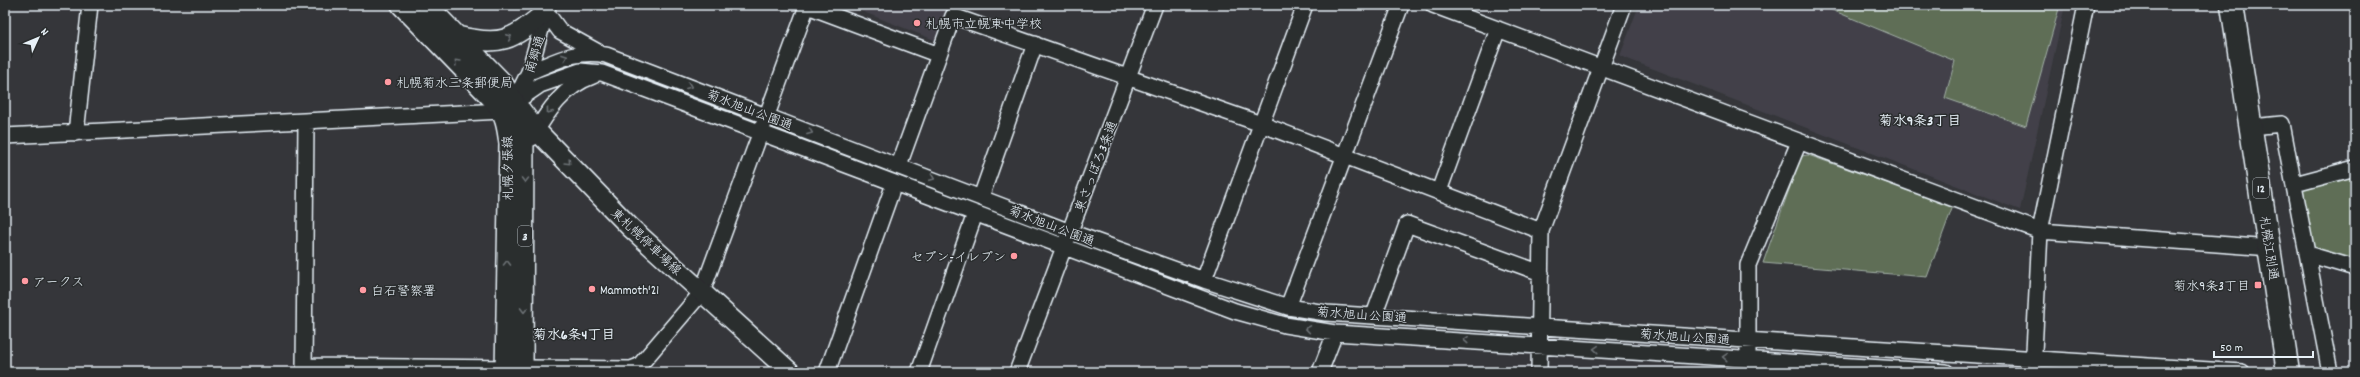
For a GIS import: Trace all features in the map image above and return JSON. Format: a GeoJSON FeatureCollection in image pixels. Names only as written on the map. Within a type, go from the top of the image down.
{"type":"FeatureCollection","features":[{"type":"Feature","properties":{"kind":"highway","name":"札幌江別通"},"geometry":{"type":"LineString","coordinates":[[2232,5],[2250,127],[2271,248],[2288,372]]}},
{"type":"Feature","properties":{"kind":"main road","name":"札幌夕張線"},"geometry":{"type":"LineString","coordinates":[[401,5],[508,106],[524,129],[526,148],[514,370]]}},
{"type":"Feature","properties":{"kind":"main road","name":"札幌夕張線"},"geometry":{"type":"LineString","coordinates":[[427,5],[503,83],[508,106],[514,370]]}},
{"type":"Feature","properties":{"kind":"main road"},"geometry":{"type":"LineString","coordinates":[[457,36],[486,42],[503,40],[522,30],[547,8]]}},
{"type":"Feature","properties":{"kind":"main road","name":"東札幌停車場線"},"geometry":{"type":"LineString","coordinates":[[508,106],[536,130],[630,227],[790,372]]}},
{"type":"Feature","properties":{"kind":"street"},"geometry":{"type":"LineString","coordinates":[[76,133],[90,5]]}},
{"type":"Feature","properties":{"kind":"street"},"geometry":{"type":"LineString","coordinates":[[306,121],[304,369],[638,369],[702,292],[768,116],[806,5],[939,54]]}},
{"type":"Feature","properties":{"kind":"street","name":"東さっぽろ3条通"},"geometry":{"type":"LineString","coordinates":[[1017,372],[1155,5]]}},
{"type":"Feature","properties":{"kind":"street"},"geometry":{"type":"LineString","coordinates":[[1204,280],[1305,5]]}},
{"type":"Feature","properties":{"kind":"street"},"geometry":{"type":"LineString","coordinates":[[1288,307],[1401,5]]}},
{"type":"Feature","properties":{"kind":"street"},"geometry":{"type":"LineString","coordinates":[[1433,5],[2040,231],[2271,248]]}},
{"type":"Feature","properties":{"kind":"street"},"geometry":{"type":"LineString","coordinates":[[1539,372],[1541,231],[1624,5]]}},
{"type":"Feature","properties":{"kind":"street"},"geometry":{"type":"LineString","coordinates":[[2034,365],[2040,231],[2086,5]]}},
{"type":"Feature","properties":{"kind":"street"},"geometry":{"type":"LineString","coordinates":[[547,8],[560,31],[606,56]]}},
{"type":"Feature","properties":{"kind":"street","name":"南郷通"},"geometry":{"type":"LineString","coordinates":[[508,106],[529,72],[547,8]]}},
{"type":"Feature","properties":{"kind":"street"},"geometry":{"type":"LineString","coordinates":[[899,165],[955,10],[1035,44],[1261,124],[1541,231]]}},
{"type":"Feature","properties":{"kind":"street"},"geometry":{"type":"LineString","coordinates":[[1439,191],[1498,29]]}},
{"type":"Feature","properties":{"kind":"street"},"geometry":{"type":"LineString","coordinates":[[981,197],[1035,44]]}},
{"type":"Feature","properties":{"kind":"street","name":"菊水旭山公園通"},"geometry":{"type":"LineString","coordinates":[[529,72],[575,54],[592,52],[606,56],[899,165],[1070,232],[1204,280],[1288,307],[1326,313],[1747,340],[2034,365],[2242,372]]}},
{"type":"Feature","properties":{"kind":"street","name":"菊水旭山公園通"},"geometry":{"type":"LineString","coordinates":[[508,106],[540,85],[580,71],[602,73],[1235,311],[1285,325],[1335,333],[1539,345],[1748,366],[1946,372]]}},
{"type":"Feature","properties":{"kind":"street"},"geometry":{"type":"LineString","coordinates":[[526,148],[548,112],[567,90],[579,81],[602,73]]}},
{"type":"Feature","properties":{"kind":"street"},"geometry":{"type":"LineString","coordinates":[[5,136],[306,121],[508,106]]}},
{"type":"Feature","properties":{"kind":"street"},"geometry":{"type":"LineString","coordinates":[[2250,127],[2282,124],[2295,184],[2330,372]]}},
{"type":"Feature","properties":{"kind":"street"},"geometry":{"type":"LineString","coordinates":[[1748,366],[1748,265],[1799,142]]}},
{"type":"Feature","properties":{"kind":"street"},"geometry":{"type":"LineString","coordinates":[[2295,184],[2355,168]]}},
{"type":"Feature","properties":{"kind":"street"},"geometry":{"type":"LineString","coordinates":[[827,372],[894,184]]}},
{"type":"Feature","properties":{"kind":"street"},"geometry":{"type":"LineString","coordinates":[[919,372],[975,214]]}},
{"type":"Feature","properties":{"kind":"street"},"geometry":{"type":"LineString","coordinates":[[1374,315],[1407,224],[1541,273]]}},
{"type":"Feature","properties":{"kind":"street"},"geometry":{"type":"LineString","coordinates":[[2307,254],[2355,268]]}},
{"type":"Feature","properties":{"kind":"street"},"geometry":{"type":"LineString","coordinates":[[1320,372],[1335,333]]}},
{"type":"Feature","properties":{"kind":"shaded area","name":"札幌市立幌東中学校"},"geometry":{"type":"Polygon","coordinates":[[[846,5],[949,5],[937,41],[846,5]]]}},
{"type":"Feature","properties":{"kind":"shaded area"},"geometry":{"type":"Polygon","coordinates":[[[1639,5],[2065,5],[2020,210],[1620,56],[1639,5]]]}},
{"type":"Feature","properties":{"kind":"green space"},"geometry":{"type":"Polygon","coordinates":[[[1820,5],[2060,5],[2026,126],[1945,98],[1955,61],[1820,5]]]}},
{"type":"Feature","properties":{"kind":"green space"},"geometry":{"type":"Polygon","coordinates":[[[1808,155],[1953,206],[1927,277],[1763,263],[1801,156],[1808,155]]]}},
{"type":"Feature","properties":{"kind":"green space"},"geometry":{"type":"Polygon","coordinates":[[[2355,175],[2355,263],[2311,249],[2302,189],[2355,175]]]}},
{"type":"Feature","properties":{"kind":"place","name":"札幌市立幌東中学校"},"geometry":{"type":"Point","coordinates":[917,23]}},
{"type":"Feature","properties":{"kind":"place","name":"札幌菊水三条郵便局"},"geometry":{"type":"Point","coordinates":[388,82]}},
{"type":"Feature","properties":{"kind":"place","name":"セブン-イレブン"},"geometry":{"type":"Point","coordinates":[1014,256]}},
{"type":"Feature","properties":{"kind":"place","name":"アークス"},"geometry":{"type":"Point","coordinates":[25,281]}},
{"type":"Feature","properties":{"kind":"place","name":"菊水9条3丁目"},"geometry":{"type":"Point","coordinates":[2258,285]}},
{"type":"Feature","properties":{"kind":"place","name":"Mammoth'21"},"geometry":{"type":"Point","coordinates":[592,289]}},
{"type":"Feature","properties":{"kind":"place","name":"白石警察署"},"geometry":{"type":"Point","coordinates":[363,290]}},
{"type":"Feature","properties":{"kind":"district","name":"菊水9条3丁目"},"geometry":{"type":"Point","coordinates":[1920,120]}},
{"type":"Feature","properties":{"kind":"district","name":"菊水6条4丁目"},"geometry":{"type":"Point","coordinates":[574,334]}}]}
